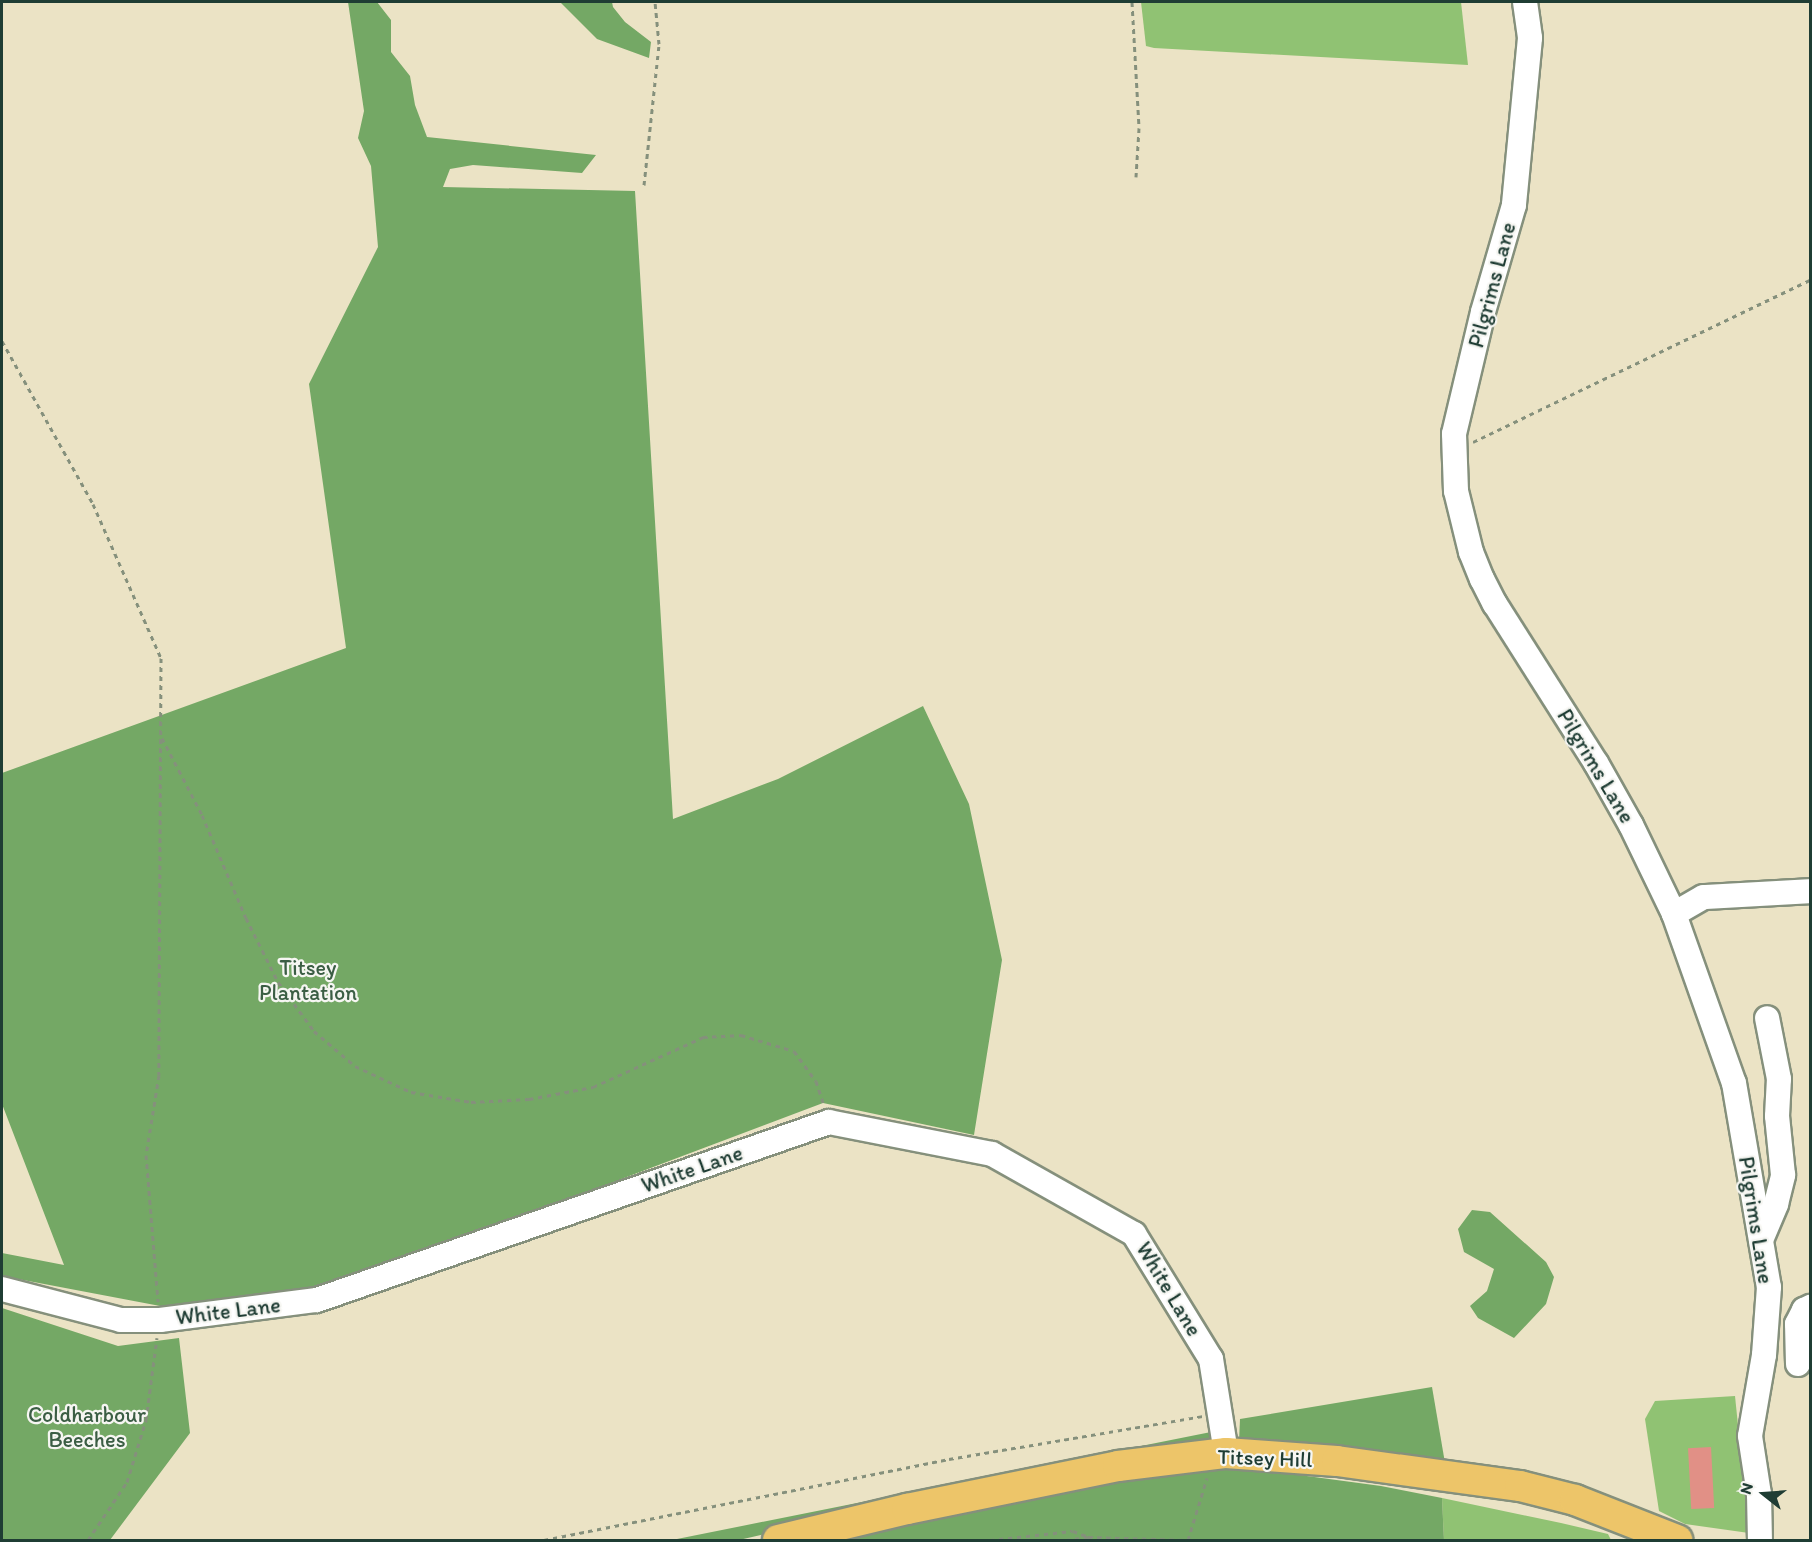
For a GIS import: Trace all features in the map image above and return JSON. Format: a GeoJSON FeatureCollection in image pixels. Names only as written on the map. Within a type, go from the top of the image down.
{"type":"FeatureCollection","features":[{"type":"Feature","properties":{"kind":"main road","name":"Titsey Hill"},"geometry":{"type":"LineString","coordinates":[[778,1540],[907,1509],[1118,1466],[1219,1454],[1337,1461],[1520,1486],[1575,1500],[1632,1532],[1677,1540]]}},
{"type":"Feature","properties":{"kind":"street","name":"Pilgrims Lane"},"geometry":{"type":"LineString","coordinates":[[1525,2],[1530,38],[1514,205],[1481,323],[1455,434],[1456,491],[1471,552],[1494,604],[1596,763],[1631,825],[1674,914],[1734,1083],[1769,1287],[1764,1354],[1750,1437],[1759,1494],[1760,1540]]}},
{"type":"Feature","properties":{"kind":"street"},"geometry":{"type":"LineString","coordinates":[[1674,914],[1704,897],[1810,891]]}},
{"type":"Feature","properties":{"kind":"street"},"geometry":{"type":"LineString","coordinates":[[1761,1240],[1776,1204],[1783,1175],[1777,1116],[1779,1079],[1767,1018]]}},
{"type":"Feature","properties":{"kind":"street","name":"White Lane"},"geometry":{"type":"LineString","coordinates":[[2,1289],[121,1320],[160,1320],[317,1300],[829,1122],[992,1154],[1134,1233],[1211,1359],[1220,1414],[1219,1454]]}},
{"type":"Feature","properties":{"kind":"street"},"geometry":{"type":"LineString","coordinates":[[1758,1386],[1771,1373],[1804,1364],[1797,1324],[1804,1310],[1810,1307]]}},
{"type":"Feature","properties":{"kind":"path"},"geometry":{"type":"LineString","coordinates":[[644,185],[659,44],[655,2]]}},
{"type":"Feature","properties":{"kind":"path"},"geometry":{"type":"LineString","coordinates":[[1132,2],[1139,128],[1136,177]]}},
{"type":"Feature","properties":{"kind":"path"},"geometry":{"type":"LineString","coordinates":[[1455,451],[1810,280]]}},
{"type":"Feature","properties":{"kind":"path"},"geometry":{"type":"LineString","coordinates":[[2,341],[93,504],[161,658],[159,1076],[146,1155],[160,1320],[146,1420],[127,1482],[88,1540]]}},
{"type":"Feature","properties":{"kind":"path"},"geometry":{"type":"LineString","coordinates":[[161,736],[202,815],[246,918],[278,982],[314,1031],[355,1066],[411,1092],[471,1102],[529,1099],[593,1087],[703,1037],[741,1035],[794,1051],[816,1081],[829,1122]]}},
{"type":"Feature","properties":{"kind":"path"},"geometry":{"type":"LineString","coordinates":[[544,1540],[948,1459],[1175,1419],[1220,1414]]}},
{"type":"Feature","properties":{"kind":"path"},"geometry":{"type":"LineString","coordinates":[[1066,1540],[1088,1537],[1187,1540],[1219,1454]]}},
{"type":"Feature","properties":{"kind":"path"},"geometry":{"type":"LineString","coordinates":[[990,1540],[1073,1531],[1088,1537]]}},
{"type":"Feature","properties":{"kind":"green space","name":"Titsey Plantation"},"geometry":{"type":"Polygon","coordinates":[[[348,2],[377,2],[391,20],[391,52],[410,76],[415,105],[427,137],[596,155],[582,173],[473,165],[450,169],[443,187],[635,191],[673,819],[778,779],[923,706],[969,804],[1002,960],[974,1135],[823,1103],[311,1296],[176,1309],[2,1276],[2,1253],[64,1265],[2,1104],[2,773],[346,648],[309,384],[378,247],[371,166],[358,138],[364,111],[348,2]]]}},
{"type":"Feature","properties":{"kind":"green space"},"geometry":{"type":"Polygon","coordinates":[[[560,2],[612,2],[613,7],[625,22],[651,42],[649,58],[597,39],[560,2]]]}},
{"type":"Feature","properties":{"kind":"green space"},"geometry":{"type":"Polygon","coordinates":[[[1141,2],[1461,2],[1468,65],[1154,48],[1146,46],[1141,2]]]}},
{"type":"Feature","properties":{"kind":"green space"},"geometry":{"type":"Polygon","coordinates":[[[1472,1210],[1490,1212],[1546,1262],[1554,1277],[1546,1304],[1514,1338],[1478,1318],[1470,1306],[1487,1291],[1494,1269],[1464,1252],[1458,1229],[1472,1210]]]}},
{"type":"Feature","properties":{"kind":"green space","name":"Coldharbour Beeches"},"geometry":{"type":"Polygon","coordinates":[[[2,1308],[118,1346],[179,1338],[190,1433],[110,1540],[2,1540],[2,1308]]]}},
{"type":"Feature","properties":{"kind":"green space"},"geometry":{"type":"Polygon","coordinates":[[[1432,1387],[1445,1463],[1239,1442],[1240,1419],[1432,1387]]]}},
{"type":"Feature","properties":{"kind":"green space"},"geometry":{"type":"Polygon","coordinates":[[[1735,1396],[1749,1533],[1685,1524],[1659,1511],[1645,1419],[1655,1401],[1735,1396]]]}},
{"type":"Feature","properties":{"kind":"green space"},"geometry":{"type":"Polygon","coordinates":[[[1211,1432],[1211,1444],[953,1490],[739,1540],[672,1540],[1211,1432]]]}},
{"type":"Feature","properties":{"kind":"green space"},"geometry":{"type":"Polygon","coordinates":[[[1216,1468],[1292,1474],[1381,1486],[1442,1498],[1444,1540],[836,1540],[976,1507],[1123,1477],[1216,1468]]]}},
{"type":"Feature","properties":{"kind":"green space"},"geometry":{"type":"Polygon","coordinates":[[[1442,1498],[1608,1534],[1611,1540],[1444,1540],[1442,1498]]]}},
{"type":"Feature","properties":{"kind":"building"},"geometry":{"type":"Polygon","coordinates":[[[1711,1447],[1714,1508],[1691,1509],[1688,1448],[1711,1447]]]}}]}
